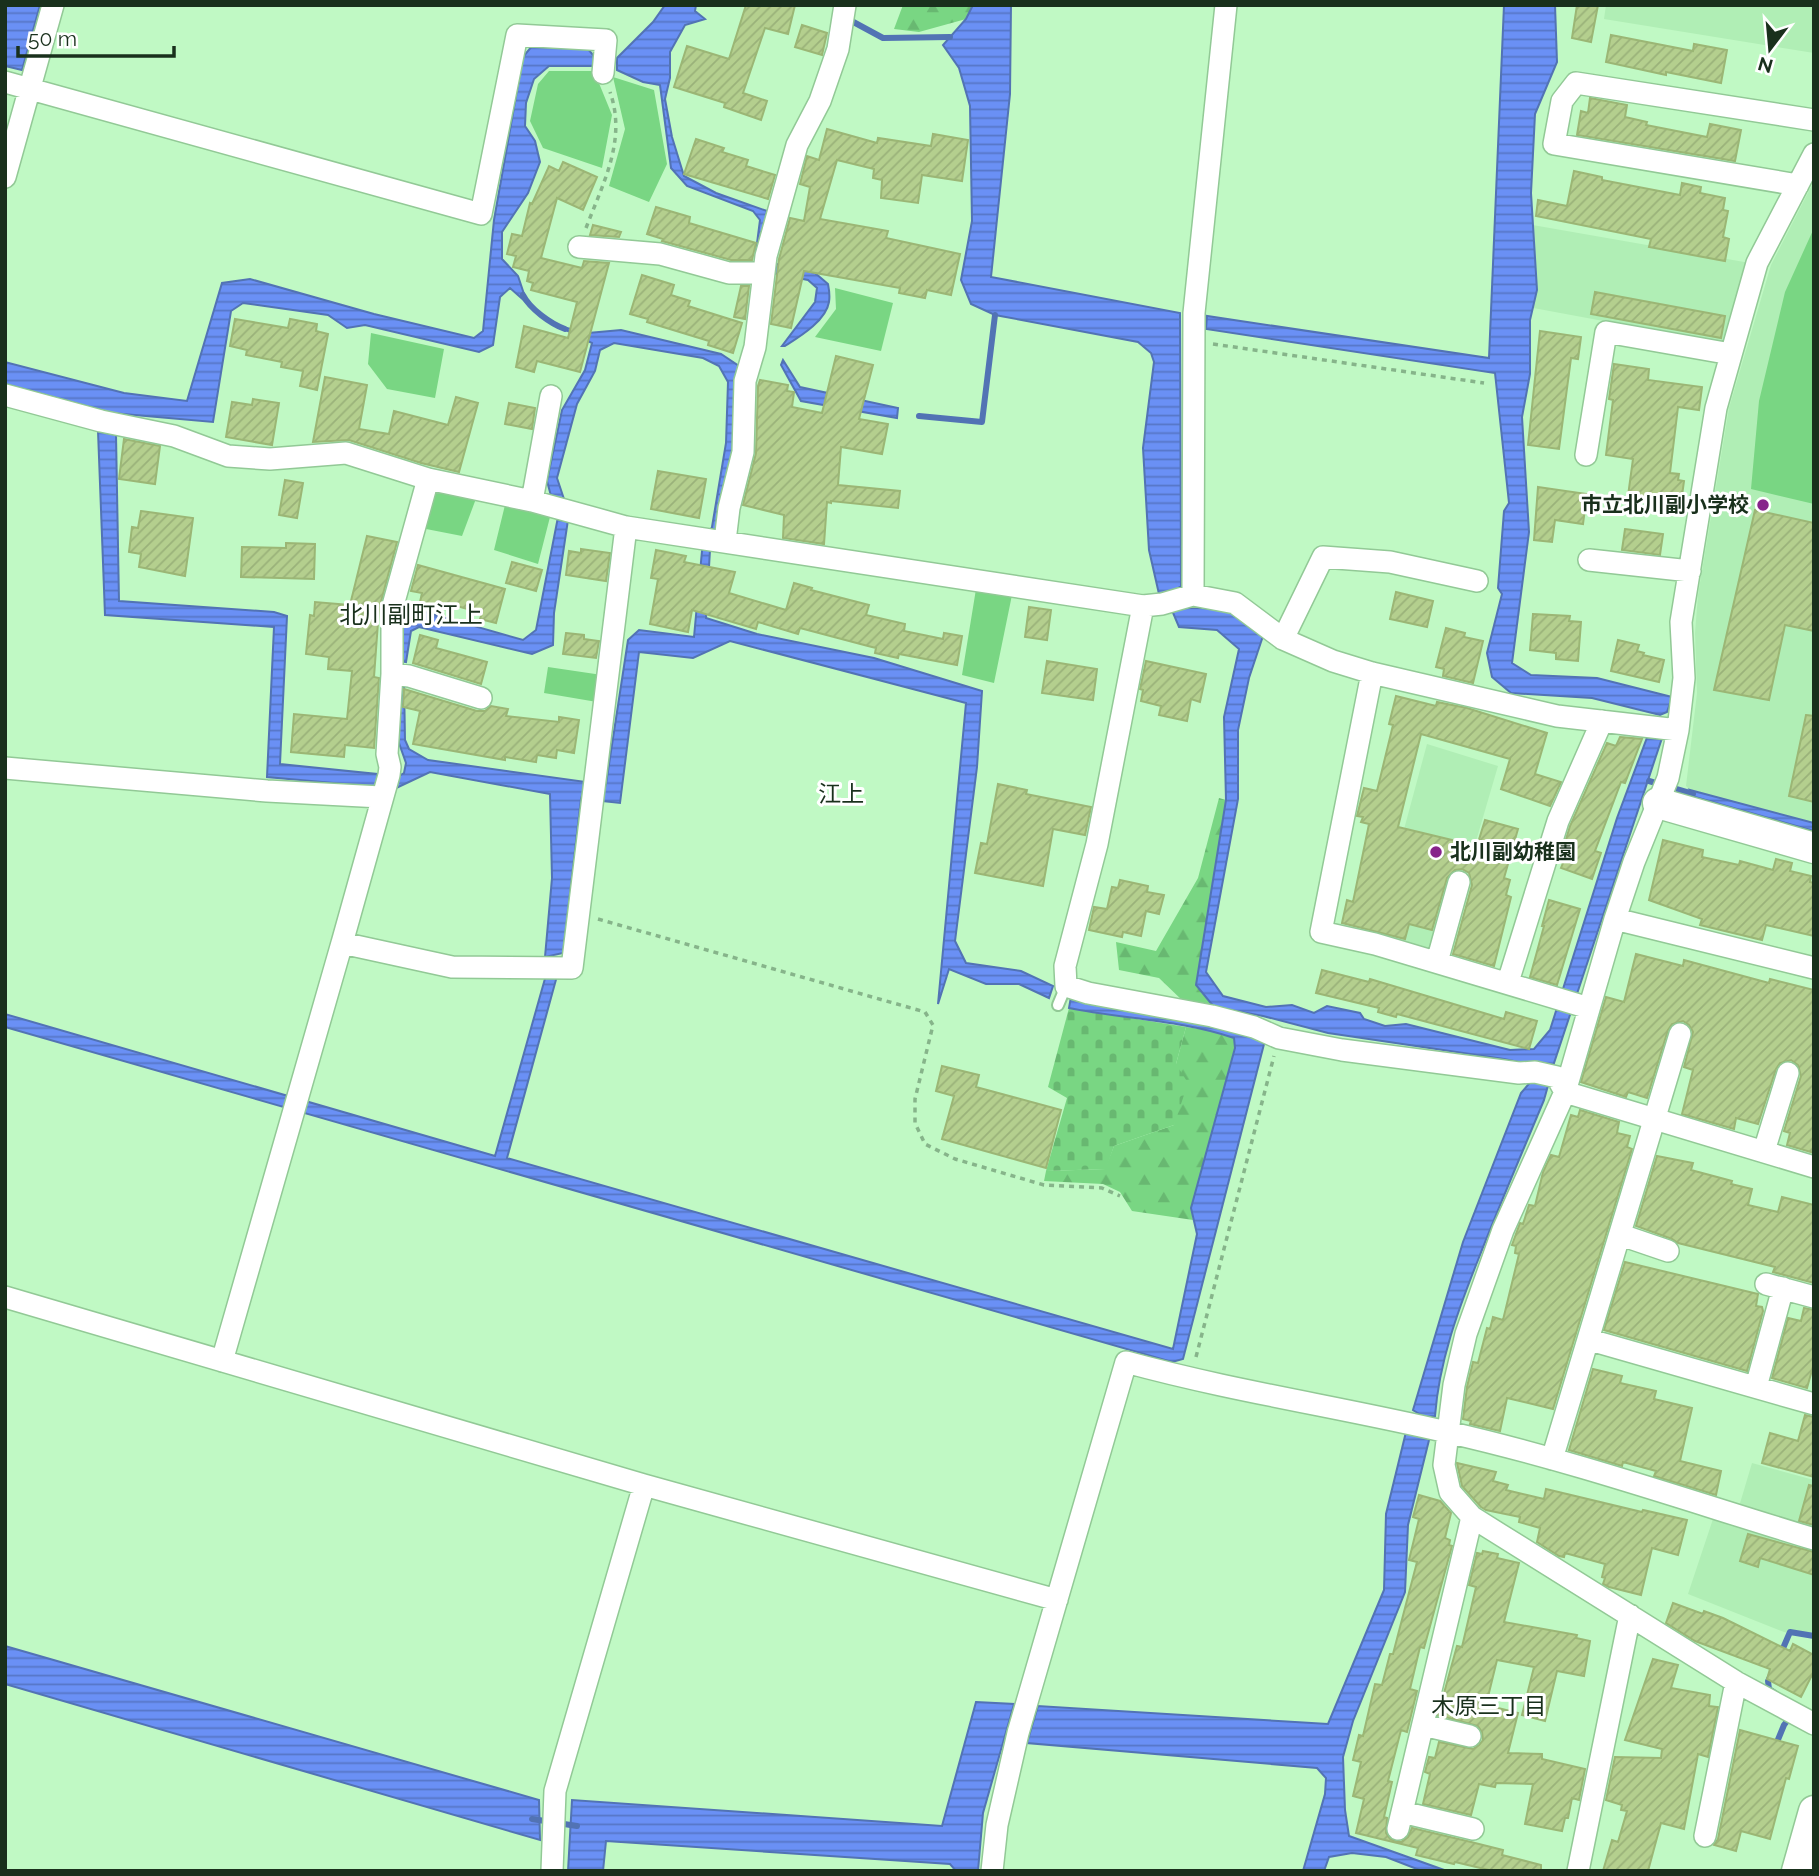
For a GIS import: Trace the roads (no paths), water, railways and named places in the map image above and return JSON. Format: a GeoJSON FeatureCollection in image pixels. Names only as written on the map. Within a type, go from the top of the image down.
{"type":"FeatureCollection","features":[{"type":"Feature","properties":{"kind":"street"},"geometry":{"type":"LineString","coordinates":[[5,177],[15,84],[53,5]]}},
{"type":"Feature","properties":{"kind":"street"},"geometry":{"type":"LineString","coordinates":[[1226,5],[1169,601],[1097,844],[1065,966],[1062,994],[1088,993],[1212,1016],[1279,1038],[1342,1050],[1535,1073],[1656,1119],[1814,1167]]}},
{"type":"Feature","properties":{"kind":"street"},"geometry":{"type":"LineString","coordinates":[[725,541],[729,508],[743,452],[746,381],[755,347],[765,264],[797,145],[820,101],[838,49],[844,13]]}},
{"type":"Feature","properties":{"kind":"street"},"geometry":{"type":"LineString","coordinates":[[15,84],[481,214],[517,34],[606,40],[604,64]]}},
{"type":"Feature","properties":{"kind":"street"},"geometry":{"type":"LineString","coordinates":[[1798,185],[1554,144],[1562,101],[1576,83],[1814,120]]}},
{"type":"Feature","properties":{"kind":"street"},"geometry":{"type":"LineString","coordinates":[[1814,154],[1757,263],[1716,408],[1681,622],[1684,678],[1664,728],[1662,792],[1634,862],[1561,1085],[1503,1230],[1466,1334],[1441,1430],[1450,1492],[1472,1517],[1736,1682],[1814,1724]]}},
{"type":"Feature","properties":{"kind":"street"},"geometry":{"type":"LineString","coordinates":[[579,247],[660,254],[729,274],[765,264]]}},
{"type":"Feature","properties":{"kind":"street"},"geometry":{"type":"LineString","coordinates":[[1587,455],[1606,332],[1731,354]]}},
{"type":"Feature","properties":{"kind":"street"},"geometry":{"type":"LineString","coordinates":[[5,395],[174,436],[228,456],[270,459],[346,453],[428,479],[542,503],[626,527],[1169,601],[1235,603],[1283,639],[1333,661],[1372,673],[1558,716],[1664,728]]}},
{"type":"Feature","properties":{"kind":"street"},"geometry":{"type":"LineString","coordinates":[[542,503],[551,396]]}},
{"type":"Feature","properties":{"kind":"street"},"geometry":{"type":"LineString","coordinates":[[222,1361],[390,767],[387,754],[401,675],[392,608],[428,479]]}},
{"type":"Feature","properties":{"kind":"street"},"geometry":{"type":"LineString","coordinates":[[342,943],[452,967],[572,968],[626,527]]}},
{"type":"Feature","properties":{"kind":"street"},"geometry":{"type":"LineString","coordinates":[[1283,639],[1324,557],[1390,562],[1477,581]]}},
{"type":"Feature","properties":{"kind":"street"},"geometry":{"type":"LineString","coordinates":[[1589,560],[1690,571]]}},
{"type":"Feature","properties":{"kind":"street"},"geometry":{"type":"LineString","coordinates":[[1372,673],[1321,932],[1437,962],[1585,1006]]}},
{"type":"Feature","properties":{"kind":"street"},"geometry":{"type":"LineString","coordinates":[[401,675],[481,698]]}},
{"type":"Feature","properties":{"kind":"street"},"geometry":{"type":"LineString","coordinates":[[1508,982],[1558,821],[1602,721]]}},
{"type":"Feature","properties":{"kind":"street"},"geometry":{"type":"LineString","coordinates":[[5,768],[267,791],[385,787]]}},
{"type":"Feature","properties":{"kind":"street"},"geometry":{"type":"LineString","coordinates":[[1662,792],[1814,848]]}},
{"type":"Feature","properties":{"kind":"street"},"geometry":{"type":"LineString","coordinates":[[1437,962],[1459,882]]}},
{"type":"Feature","properties":{"kind":"street"},"geometry":{"type":"LineString","coordinates":[[1615,919],[1814,968]]}},
{"type":"Feature","properties":{"kind":"street"},"geometry":{"type":"LineString","coordinates":[[1552,1459],[1680,1034]]}},
{"type":"Feature","properties":{"kind":"street"},"geometry":{"type":"LineString","coordinates":[[1764,1152],[1788,1073]]}},
{"type":"Feature","properties":{"kind":"street"},"geometry":{"type":"LineString","coordinates":[[1621,1236],[1668,1251]]}},
{"type":"Feature","properties":{"kind":"street"},"geometry":{"type":"LineString","coordinates":[[1756,1387],[1774,1286],[1814,1297]]}},
{"type":"Feature","properties":{"kind":"street"},"geometry":{"type":"LineString","coordinates":[[5,1297],[645,1485],[1057,1600]]}},
{"type":"Feature","properties":{"kind":"street"},"geometry":{"type":"LineString","coordinates":[[1590,1340],[1814,1404]]}},
{"type":"Feature","properties":{"kind":"street"},"geometry":{"type":"LineString","coordinates":[[992,1871],[997,1825],[1020,1725],[1126,1362],[1190,1380],[1441,1430],[1552,1459],[1814,1539]]}},
{"type":"Feature","properties":{"kind":"street"},"geometry":{"type":"LineString","coordinates":[[552,1871],[555,1791],[645,1485]]}},
{"type":"Feature","properties":{"kind":"street"},"geometry":{"type":"LineString","coordinates":[[1472,1517],[1400,1820],[1473,1829]]}},
{"type":"Feature","properties":{"kind":"street"},"geometry":{"type":"LineString","coordinates":[[1578,1871],[1630,1615]]}},
{"type":"Feature","properties":{"kind":"street"},"geometry":{"type":"LineString","coordinates":[[1704,1836],[1736,1682]]}},
{"type":"Feature","properties":{"kind":"street"},"geometry":{"type":"LineString","coordinates":[[1423,1725],[1471,1736]]}},
{"type":"Feature","properties":{"kind":"street"},"geometry":{"type":"LineString","coordinates":[[1797,1871],[1814,1811]]}},
{"type":"Feature","properties":{"kind":"water"},"geometry":{"type":"Polygon","coordinates":[[[5,5],[40,5],[22,70],[5,66],[5,5]]]}},
{"type":"Feature","properties":{"kind":"water"},"geometry":{"type":"Polygon","coordinates":[[[665,5],[696,5],[695,11],[705,19],[685,25],[670,52],[670,78],[665,99],[672,137],[684,176],[716,193],[767,211],[758,262],[755,259],[760,220],[753,211],[687,186],[671,168],[660,85],[643,82],[617,70],[617,58],[653,22],[665,5]]]}},
{"type":"Feature","properties":{"kind":"water"},"geometry":{"type":"Polygon","coordinates":[[[973,5],[1011,5],[1010,94],[991,277],[1180,313],[1181,586],[1170,594],[1159,594],[1149,550],[1143,448],[1154,362],[1151,353],[1138,342],[995,315],[971,304],[961,280],[972,221],[970,106],[959,68],[943,45],[966,19],[973,5]]]}},
{"type":"Feature","properties":{"kind":"water"},"geometry":{"type":"Polygon","coordinates":[[[1504,5],[1555,5],[1557,62],[1535,114],[1531,193],[1537,290],[1530,320],[1530,374],[1522,417],[1529,532],[1512,663],[1531,675],[1597,678],[1672,697],[1667,712],[1660,715],[1592,698],[1511,693],[1492,677],[1487,653],[1502,594],[1498,588],[1504,511],[1509,503],[1495,373],[1206,329],[1207,316],[1489,358],[1504,5]]]}},
{"type":"Feature","properties":{"kind":"water"},"geometry":{"type":"Polygon","coordinates":[[[532,46],[588,49],[598,61],[592,66],[549,66],[534,79],[526,103],[525,126],[535,141],[540,162],[528,193],[502,232],[502,259],[518,276],[527,303],[510,288],[500,297],[493,345],[479,352],[365,325],[347,328],[328,315],[243,303],[231,311],[213,422],[112,413],[5,384],[5,362],[124,393],[187,401],[222,283],[250,279],[374,314],[474,338],[483,331],[494,220],[523,57],[532,46]]]}},
{"type":"Feature","properties":{"kind":"water"},"geometry":{"type":"Polygon","coordinates":[[[772,263],[815,273],[829,288],[829,302],[823,316],[785,346],[782,346],[815,302],[817,288],[808,280],[772,273],[772,263]]]}},
{"type":"Feature","properties":{"kind":"water"},"geometry":{"type":"Polygon","coordinates":[[[558,326],[588,333],[621,330],[721,354],[739,366],[736,445],[720,520],[710,550],[706,618],[757,634],[874,658],[982,691],[977,767],[955,941],[966,963],[1021,971],[1053,986],[1049,998],[1019,984],[986,984],[949,969],[938,1004],[966,703],[730,641],[693,658],[639,652],[620,803],[601,801],[606,784],[628,640],[639,630],[694,637],[702,551],[712,527],[726,443],[728,382],[719,366],[703,358],[614,343],[600,350],[595,371],[577,404],[557,478],[564,499],[551,496],[547,481],[562,410],[585,370],[592,343],[558,326]]]}},
{"type":"Feature","properties":{"kind":"water"},"geometry":{"type":"Polygon","coordinates":[[[783,360],[800,387],[898,408],[897,418],[801,401],[781,365],[783,360]]]}},
{"type":"Feature","properties":{"kind":"water"},"geometry":{"type":"Polygon","coordinates":[[[98,431],[116,435],[119,601],[274,612],[287,616],[280,764],[377,774],[377,787],[267,777],[274,627],[105,615],[98,431]]]}},
{"type":"Feature","properties":{"kind":"water"},"geometry":{"type":"Polygon","coordinates":[[[558,517],[568,520],[554,613],[553,645],[532,654],[419,627],[411,631],[406,662],[399,661],[398,634],[404,606],[523,640],[536,630],[558,517]]]}},
{"type":"Feature","properties":{"kind":"water"},"geometry":{"type":"Polygon","coordinates":[[[1171,608],[1231,611],[1264,633],[1249,678],[1238,730],[1238,799],[1206,972],[1223,996],[1266,1007],[1292,1005],[1314,1013],[1327,1006],[1360,1013],[1364,1019],[1385,1026],[1406,1024],[1510,1050],[1534,1049],[1550,1030],[1617,818],[1648,735],[1662,738],[1552,1069],[1504,1059],[1328,1033],[1263,1016],[1214,1007],[1196,985],[1226,800],[1224,717],[1239,649],[1217,630],[1179,627],[1171,608]]]}},
{"type":"Feature","properties":{"kind":"water"},"geometry":{"type":"Polygon","coordinates":[[[404,682],[405,740],[409,749],[428,760],[586,782],[581,799],[563,953],[545,957],[552,878],[550,794],[430,772],[394,789],[395,778],[404,773],[406,763],[399,743],[399,683],[404,682]]]}},
{"type":"Feature","properties":{"kind":"water"},"geometry":{"type":"Polygon","coordinates":[[[1690,790],[1814,823],[1814,831],[1695,797],[1690,790]]]}},
{"type":"Feature","properties":{"kind":"water"},"geometry":{"type":"Polygon","coordinates":[[[546,975],[557,976],[507,1158],[1173,1349],[1197,1234],[1191,1208],[1235,1048],[1234,1038],[1173,1023],[1069,1008],[1071,997],[1252,1034],[1264,1044],[1183,1359],[1172,1362],[5,1027],[5,1014],[495,1156],[546,975]]]}},
{"type":"Feature","properties":{"kind":"water"},"geometry":{"type":"Polygon","coordinates":[[[1533,1079],[1549,1082],[1544,1100],[1457,1317],[1445,1356],[1435,1416],[1424,1417],[1413,1410],[1463,1242],[1521,1093],[1533,1079]]]}},
{"type":"Feature","properties":{"kind":"water"},"geometry":{"type":"Polygon","coordinates":[[[1406,1432],[1430,1436],[1408,1525],[1405,1592],[1353,1721],[1343,1757],[1345,1810],[1349,1836],[1447,1871],[1422,1871],[1386,1857],[1352,1853],[1329,1857],[1324,1871],[1303,1871],[1325,1794],[1326,1778],[1317,1768],[1027,1743],[1038,1706],[1328,1724],[1384,1590],[1386,1514],[1406,1432]]]}},
{"type":"Feature","properties":{"kind":"water"},"geometry":{"type":"Polygon","coordinates":[[[5,1646],[539,1800],[540,1840],[5,1684],[5,1646]]]}},
{"type":"Feature","properties":{"kind":"water"},"geometry":{"type":"Polygon","coordinates":[[[976,1702],[1014,1704],[983,1813],[978,1871],[956,1871],[950,1864],[606,1841],[603,1871],[568,1871],[572,1800],[942,1826],[976,1702]]]}},
{"type":"Feature","properties":{"kind":"waterway"},"geometry":{"type":"LineString","coordinates":[[846,18],[883,38],[950,37]]}},
{"type":"Feature","properties":{"kind":"waterway"},"geometry":{"type":"LineString","coordinates":[[523,295],[541,315],[565,329]]}},
{"type":"Feature","properties":{"kind":"waterway"},"geometry":{"type":"LineString","coordinates":[[919,416],[982,422],[995,315]]}},
{"type":"Feature","properties":{"kind":"waterway"},"geometry":{"type":"LineString","coordinates":[[1649,781],[1693,794]]}},
{"type":"Feature","properties":{"kind":"waterway"},"geometry":{"type":"LineString","coordinates":[[1781,1653],[1790,1632],[1814,1636]]}},
{"type":"Feature","properties":{"kind":"waterway"},"geometry":{"type":"LineString","coordinates":[[1772,1673],[1768,1681],[1769,1689],[1775,1693]]}},
{"type":"Feature","properties":{"kind":"waterway"},"geometry":{"type":"LineString","coordinates":[[1775,1747],[1791,1716]]}},
{"type":"Feature","properties":{"kind":"waterway"},"geometry":{"type":"LineString","coordinates":[[532,1819],[577,1826]]}},
{"type":"Feature","properties":{"kind":"place","name":"市立北川副小学校"},"geometry":{"type":"Point","coordinates":[1763,505]}},
{"type":"Feature","properties":{"kind":"place","name":"北川副幼稚園"},"geometry":{"type":"Point","coordinates":[1436,852]}},
{"type":"Feature","properties":{"kind":"district","name":"北川副町江上"},"geometry":{"type":"Point","coordinates":[411,615]}},
{"type":"Feature","properties":{"kind":"district","name":"江上"},"geometry":{"type":"Point","coordinates":[841,794]}},
{"type":"Feature","properties":{"kind":"district","name":"木原三丁目"},"geometry":{"type":"Point","coordinates":[1489,1706]}}]}
